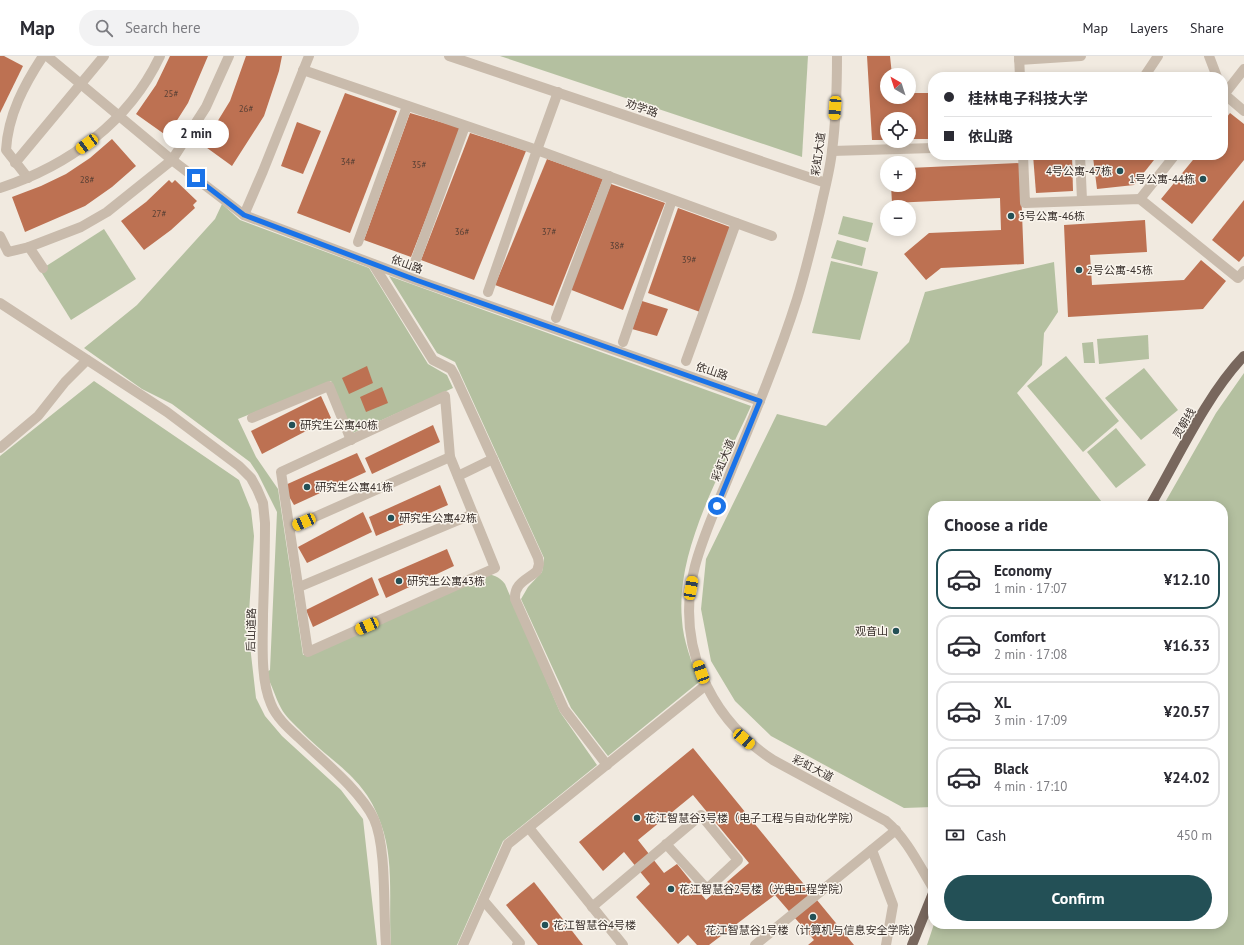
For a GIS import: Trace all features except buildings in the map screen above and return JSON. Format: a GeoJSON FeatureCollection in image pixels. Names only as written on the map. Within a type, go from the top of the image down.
{"type":"FeatureCollection","features":[{"type":"Feature","properties":{"kind":"main road","name":"灵朝线"},"geometry":{"type":"LineString","coordinates":[[1153,501],[1206,409],[1225,379],[1244,356]]}},
{"type":"Feature","properties":{"kind":"main road"},"geometry":{"type":"LineString","coordinates":[[912,945],[928,905]]}},
{"type":"Feature","properties":{"kind":"street"},"geometry":{"type":"LineString","coordinates":[[28,178],[6,150],[7,130],[28,79],[43,56]]}},
{"type":"Feature","properties":{"kind":"street","name":"依山路"},"geometry":{"type":"LineString","coordinates":[[47,56],[120,115],[172,160],[244,215],[373,264],[760,401]]}},
{"type":"Feature","properties":{"kind":"street"},"geometry":{"type":"LineString","coordinates":[[15,162],[104,56]]}},
{"type":"Feature","properties":{"kind":"street"},"geometry":{"type":"LineString","coordinates":[[0,188],[28,178],[74,153],[99,135],[120,115],[140,90],[160,56]]}},
{"type":"Feature","properties":{"kind":"street"},"geometry":{"type":"LineString","coordinates":[[0,236],[8,252],[29,247],[81,227],[107,212],[172,160],[206,107],[229,56]]}},
{"type":"Feature","properties":{"kind":"street"},"geometry":{"type":"LineString","coordinates":[[244,215],[309,56]]}},
{"type":"Feature","properties":{"kind":"street","name":"劝学路"},"geometry":{"type":"LineString","coordinates":[[449,56],[826,183]]}},
{"type":"Feature","properties":{"kind":"street","name":"彩虹大道"},"geometry":{"type":"LineString","coordinates":[[837,56],[832,150],[826,183],[797,298],[777,358],[699,550],[691,588],[690,627],[696,659],[706,685],[725,717],[744,739],[757,750],[773,760],[886,821],[896,830],[928,880]]}},
{"type":"Feature","properties":{"kind":"street"},"geometry":{"type":"LineString","coordinates":[[1020,72],[1019,58],[1081,56]]}},
{"type":"Feature","properties":{"kind":"street"},"geometry":{"type":"LineString","coordinates":[[1147,72],[1158,56]]}},
{"type":"Feature","properties":{"kind":"street"},"geometry":{"type":"LineString","coordinates":[[1209,56],[1215,72]]}},
{"type":"Feature","properties":{"kind":"street"},"geometry":{"type":"LineString","coordinates":[[303,70],[537,150],[772,236]]}},
{"type":"Feature","properties":{"kind":"street"},"geometry":{"type":"LineString","coordinates":[[1228,89],[1244,70]]}},
{"type":"Feature","properties":{"kind":"street"},"geometry":{"type":"LineString","coordinates":[[488,292],[558,92]]}},
{"type":"Feature","properties":{"kind":"street"},"geometry":{"type":"LineString","coordinates":[[1228,99],[1244,111]]}},
{"type":"Feature","properties":{"kind":"street"},"geometry":{"type":"LineString","coordinates":[[358,242],[407,106]]}},
{"type":"Feature","properties":{"kind":"street"},"geometry":{"type":"LineString","coordinates":[[415,262],[466,126]]}},
{"type":"Feature","properties":{"kind":"street"},"geometry":{"type":"LineString","coordinates":[[832,150],[928,148]]}},
{"type":"Feature","properties":{"kind":"street"},"geometry":{"type":"LineString","coordinates":[[1023,160],[1025,203],[1140,199],[1238,278],[1244,271]]}},
{"type":"Feature","properties":{"kind":"street"},"geometry":{"type":"LineString","coordinates":[[1080,160],[1082,200]]}},
{"type":"Feature","properties":{"kind":"street"},"geometry":{"type":"LineString","coordinates":[[1140,199],[1171,160]]}},
{"type":"Feature","properties":{"kind":"street"},"geometry":{"type":"LineString","coordinates":[[556,318],[609,176]]}},
{"type":"Feature","properties":{"kind":"street"},"geometry":{"type":"LineString","coordinates":[[623,342],[672,200]]}},
{"type":"Feature","properties":{"kind":"street"},"geometry":{"type":"LineString","coordinates":[[686,361],[736,222]]}},
{"type":"Feature","properties":{"kind":"street"},"geometry":{"type":"LineString","coordinates":[[29,247],[43,268]]}},
{"type":"Feature","properties":{"kind":"street"},"geometry":{"type":"LineString","coordinates":[[373,264],[433,360],[452,369],[539,561],[538,571],[518,586],[515,599],[564,709],[606,765]]}},
{"type":"Feature","properties":{"kind":"street","name":"后山道路"},"geometry":{"type":"LineString","coordinates":[[0,303],[167,412],[239,466],[251,478],[263,503],[265,523],[262,655],[270,701],[276,713],[289,728],[363,802],[374,820],[378,831],[382,868],[386,945]]}},
{"type":"Feature","properties":{"kind":"street"},"geometry":{"type":"LineString","coordinates":[[0,448],[38,416],[65,382],[87,360]]}},
{"type":"Feature","properties":{"kind":"street"},"geometry":{"type":"LineString","coordinates":[[252,418],[328,386],[351,440]]}},
{"type":"Feature","properties":{"kind":"street"},"geometry":{"type":"LineString","coordinates":[[445,396],[450,457],[495,568],[308,652],[281,472],[351,440],[445,396]]}},
{"type":"Feature","properties":{"kind":"street"},"geometry":{"type":"LineString","coordinates":[[290,528],[450,457]]}},
{"type":"Feature","properties":{"kind":"street"},"geometry":{"type":"LineString","coordinates":[[458,476],[493,459]]}},
{"type":"Feature","properties":{"kind":"street"},"geometry":{"type":"LineString","coordinates":[[299,587],[473,514]]}},
{"type":"Feature","properties":{"kind":"street"},"geometry":{"type":"LineString","coordinates":[[463,945],[508,844],[706,685]]}},
{"type":"Feature","properties":{"kind":"street"},"geometry":{"type":"LineString","coordinates":[[592,907],[666,844],[701,815],[738,860],[707,889],[666,844]]}},
{"type":"Feature","properties":{"kind":"street"},"geometry":{"type":"LineString","coordinates":[[529,828],[623,945]]}},
{"type":"Feature","properties":{"kind":"street"},"geometry":{"type":"LineString","coordinates":[[755,945],[896,830]]}},
{"type":"Feature","properties":{"kind":"street"},"geometry":{"type":"LineString","coordinates":[[872,850],[893,904],[886,945]]}},
{"type":"Feature","properties":{"kind":"street"},"geometry":{"type":"LineString","coordinates":[[483,900],[520,942],[517,945]]}},
{"type":"Feature","properties":{"kind":"green space"},"geometry":{"type":"Polygon","coordinates":[[[500,56],[808,56],[802,157],[500,56]]]}},
{"type":"Feature","properties":{"kind":"green space"},"geometry":{"type":"Polygon","coordinates":[[[222,204],[240,220],[369,268],[428,364],[447,375],[453,388],[353,433],[331,381],[238,419],[256,457],[278,489],[303,655],[483,573],[496,576],[505,584],[560,712],[597,765],[503,841],[457,945],[391,945],[390,868],[385,838],[374,808],[366,794],[346,771],[311,741],[287,717],[279,704],[265,673],[270,670],[277,512],[258,474],[250,462],[172,404],[142,389],[84,348],[137,305],[215,219],[222,204]]]}},
{"type":"Feature","properties":{"kind":"green space"},"geometry":{"type":"Polygon","coordinates":[[[843,216],[873,223],[868,242],[838,234],[843,216]]]}},
{"type":"Feature","properties":{"kind":"green space"},"geometry":{"type":"Polygon","coordinates":[[[104,229],[136,279],[71,320],[40,270],[104,229]]]}},
{"type":"Feature","properties":{"kind":"green space"},"geometry":{"type":"Polygon","coordinates":[[[837,240],[866,248],[862,266],[831,258],[837,240]]]}},
{"type":"Feature","properties":{"kind":"green space"},"geometry":{"type":"Polygon","coordinates":[[[831,261],[878,272],[860,340],[812,333],[831,261]]]}},
{"type":"Feature","properties":{"kind":"green space"},"geometry":{"type":"Polygon","coordinates":[[[1054,262],[1058,312],[1044,333],[1042,365],[1017,393],[1101,501],[928,501],[928,807],[904,808],[771,736],[735,701],[711,661],[701,609],[706,559],[777,414],[826,426],[909,342],[925,292],[1054,262]]]}},
{"type":"Feature","properties":{"kind":"green space"},"geometry":{"type":"Polygon","coordinates":[[[389,276],[751,406],[703,510],[693,538],[686,566],[682,593],[682,620],[688,651],[699,682],[608,756],[571,708],[521,599],[528,587],[542,572],[544,558],[455,362],[437,353],[389,276]]]}},
{"type":"Feature","properties":{"kind":"green space"},"geometry":{"type":"Polygon","coordinates":[[[1148,335],[1149,359],[1099,364],[1097,339],[1148,335]]]}},
{"type":"Feature","properties":{"kind":"green space"},"geometry":{"type":"Polygon","coordinates":[[[1093,342],[1095,363],[1084,363],[1082,343],[1093,342]]]}},
{"type":"Feature","properties":{"kind":"green space"},"geometry":{"type":"Polygon","coordinates":[[[1066,356],[1119,421],[1083,452],[1027,386],[1066,356]]]}},
{"type":"Feature","properties":{"kind":"green space"},"geometry":{"type":"Polygon","coordinates":[[[1144,368],[1178,410],[1141,440],[1105,398],[1144,368]]]}},
{"type":"Feature","properties":{"kind":"green space"},"geometry":{"type":"Polygon","coordinates":[[[1244,373],[1244,945],[927,945],[932,929],[1228,929],[1228,501],[1166,501],[1216,413],[1244,373]]]}},
{"type":"Feature","properties":{"kind":"green space"},"geometry":{"type":"Polygon","coordinates":[[[94,381],[239,480],[251,510],[254,536],[248,628],[256,698],[265,716],[282,736],[341,790],[363,819],[377,945],[0,945],[0,456],[94,381]]]}},
{"type":"Feature","properties":{"kind":"green space"},"geometry":{"type":"Polygon","coordinates":[[[1116,428],[1146,465],[1116,488],[1087,452],[1116,428]]]}},
{"type":"Feature","properties":{"kind":"place","name":"4号公寓-47栋"},"geometry":{"type":"Point","coordinates":[1120,171]}},
{"type":"Feature","properties":{"kind":"place","name":"1号公寓-44栋"},"geometry":{"type":"Point","coordinates":[1203,179]}},
{"type":"Feature","properties":{"kind":"place","name":"3号公寓-46栋"},"geometry":{"type":"Point","coordinates":[1011,216]}},
{"type":"Feature","properties":{"kind":"place","name":"2号公寓-45栋"},"geometry":{"type":"Point","coordinates":[1079,270]}},
{"type":"Feature","properties":{"kind":"place","name":"研究生公寓40栋"},"geometry":{"type":"Point","coordinates":[292,425]}},
{"type":"Feature","properties":{"kind":"place","name":"研究生公寓41栋"},"geometry":{"type":"Point","coordinates":[307,487]}},
{"type":"Feature","properties":{"kind":"place","name":"研究生公寓42栋"},"geometry":{"type":"Point","coordinates":[391,518]}},
{"type":"Feature","properties":{"kind":"place","name":"研究生公寓43栋"},"geometry":{"type":"Point","coordinates":[399,581]}},
{"type":"Feature","properties":{"kind":"place","name":"观音山"},"geometry":{"type":"Point","coordinates":[896,631]}},
{"type":"Feature","properties":{"kind":"place","name":"花江智慧谷3号楼（电子工程与自动化学院）"},"geometry":{"type":"Point","coordinates":[637,818]}},
{"type":"Feature","properties":{"kind":"place","name":"花江智慧谷2号楼（光电工程学院）"},"geometry":{"type":"Point","coordinates":[671,889]}},
{"type":"Feature","properties":{"kind":"place","name":"花江智慧谷1号楼（计算机与信息安全学院）"},"geometry":{"type":"Point","coordinates":[813,917]}},
{"type":"Feature","properties":{"kind":"place","name":"花江智慧谷4号楼"},"geometry":{"type":"Point","coordinates":[545,925]}},
{"type":"Feature","properties":{"kind":"route"},"geometry":{"type":"LineString","coordinates":[[196,178],[244,215],[416,280],[760,401],[717,506]]}}]}
